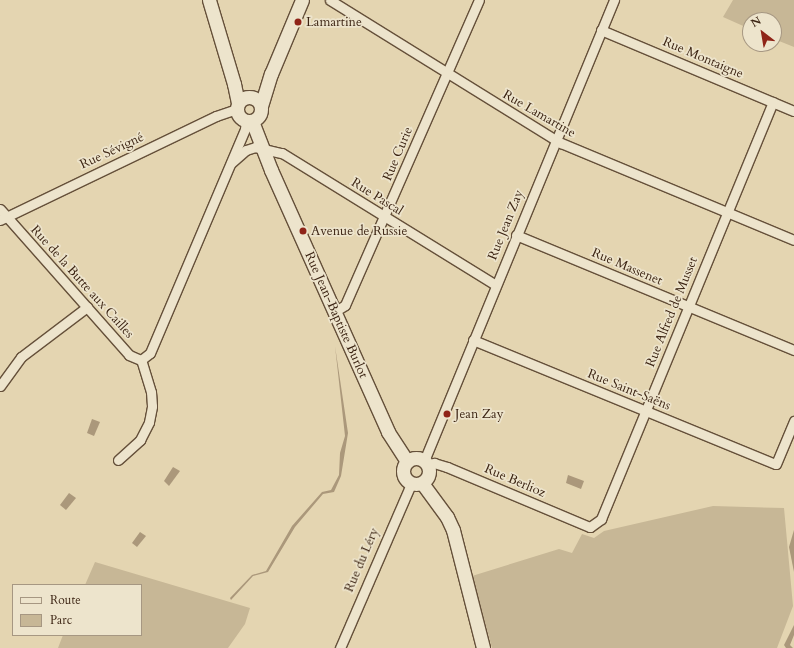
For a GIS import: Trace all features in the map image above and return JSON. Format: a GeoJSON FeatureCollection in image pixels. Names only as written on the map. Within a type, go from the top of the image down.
{"type":"FeatureCollection","features":[{"type":"Feature","properties":{"kind":"street"},"geometry":{"type":"LineString","coordinates":[[118,460],[140,440],[149,422],[152,406],[151,392],[141,360],[150,353],[245,129],[249,121],[260,115],[247,102],[234,84],[209,0]]}},
{"type":"Feature","properties":{"kind":"street"},"geometry":{"type":"LineString","coordinates":[[249,121],[238,115],[270,74],[302,0]]}},
{"type":"Feature","properties":{"kind":"street","name":"Rue Lamartine"},"geometry":{"type":"LineString","coordinates":[[330,0],[555,140],[794,240]]}},
{"type":"Feature","properties":{"kind":"street","name":"Rue Curie"},"geometry":{"type":"LineString","coordinates":[[334,312],[345,305],[385,217],[479,0]]}},
{"type":"Feature","properties":{"kind":"street","name":"Rue Jean Zay"},"geometry":{"type":"LineString","coordinates":[[426,463],[473,340],[614,0]]}},
{"type":"Feature","properties":{"kind":"street","name":"Rue Montaigne"},"geometry":{"type":"LineString","coordinates":[[601,30],[794,111]]}},
{"type":"Feature","properties":{"kind":"street","name":"Rue Sévigné"},"geometry":{"type":"LineString","coordinates":[[2,215],[247,102]]}},
{"type":"Feature","properties":{"kind":"street","name":"Rue Alfred de Musset"},"geometry":{"type":"LineString","coordinates":[[590,527],[601,519],[773,102]]}},
{"type":"Feature","properties":{"kind":"street","name":"Rue Jean-Baptiste Burlot"},"geometry":{"type":"LineString","coordinates":[[249,121],[388,432],[407,461]]}},
{"type":"Feature","properties":{"kind":"street"},"geometry":{"type":"LineString","coordinates":[[230,163],[246,150],[255,147],[262,149]]}},
{"type":"Feature","properties":{"kind":"street","name":"Rue Pascal"},"geometry":{"type":"LineString","coordinates":[[262,149],[282,153],[496,285]]}},
{"type":"Feature","properties":{"kind":"street","name":"Rue de la Butte aux Cailles"},"geometry":{"type":"LineString","coordinates":[[2,215],[129,355],[141,360]]}},
{"type":"Feature","properties":{"kind":"street","name":"Rue Massenet"},"geometry":{"type":"LineString","coordinates":[[516,235],[794,350]]}},
{"type":"Feature","properties":{"kind":"street"},"geometry":{"type":"LineString","coordinates":[[1,381],[21,357],[87,307]]}},
{"type":"Feature","properties":{"kind":"street","name":"Rue Saint-Saëns"},"geometry":{"type":"LineString","coordinates":[[473,340],[776,464],[794,421]]}},
{"type":"Feature","properties":{"kind":"street"},"geometry":{"type":"LineString","coordinates":[[416,483],[429,474],[426,463],[417,458],[407,461],[402,472],[405,480],[416,483],[447,516],[453,530],[483,648]]}},
{"type":"Feature","properties":{"kind":"street","name":"Rue Berlioz"},"geometry":{"type":"LineString","coordinates":[[426,463],[434,463],[447,467],[590,527]]}},
{"type":"Feature","properties":{"kind":"street","name":"Rue du Léry"},"geometry":{"type":"LineString","coordinates":[[340,648],[416,483]]}},
{"type":"Feature","properties":{"kind":"green space"},"geometry":{"type":"Polygon","coordinates":[[[733,0],[794,0],[794,47],[782,42],[782,12],[742,12],[742,25],[723,17],[733,0]]]}},
{"type":"Feature","properties":{"kind":"green space"},"geometry":{"type":"Polygon","coordinates":[[[713,506],[784,508],[793,606],[777,648],[492,648],[472,576],[559,549],[572,553],[582,534],[594,538],[604,531],[713,506]]]}},
{"type":"Feature","properties":{"kind":"green space"},"geometry":{"type":"Polygon","coordinates":[[[95,562],[250,608],[245,624],[228,648],[58,648],[63,636],[142,636],[142,584],[85,584],[95,562]]]}},
{"type":"Feature","properties":{"kind":"shaded area"},"geometry":{"type":"Polygon","coordinates":[[[335,346],[348,433],[341,476],[334,492],[323,494],[295,527],[268,572],[253,576],[231,600],[230,598],[252,575],[266,571],[292,526],[322,492],[331,490],[339,475],[340,453],[345,436],[335,346]]]}},
{"type":"Feature","properties":{"kind":"shaded area"},"geometry":{"type":"Polygon","coordinates":[[[92,419],[100,422],[94,436],[87,433],[92,419]]]}},
{"type":"Feature","properties":{"kind":"shaded area"},"geometry":{"type":"Polygon","coordinates":[[[173,467],[180,471],[169,486],[164,481],[173,467]]]}},
{"type":"Feature","properties":{"kind":"shaded area"},"geometry":{"type":"Polygon","coordinates":[[[568,475],[584,481],[581,489],[566,483],[568,475]]]}},
{"type":"Feature","properties":{"kind":"shaded area"},"geometry":{"type":"Polygon","coordinates":[[[69,493],[76,498],[66,510],[60,505],[69,493]]]}},
{"type":"Feature","properties":{"kind":"shaded area"},"geometry":{"type":"Polygon","coordinates":[[[794,530],[794,572],[789,547],[794,530]]]}},
{"type":"Feature","properties":{"kind":"shaded area"},"geometry":{"type":"Polygon","coordinates":[[[140,532],[146,536],[137,547],[132,543],[140,532]]]}},
{"type":"Feature","properties":{"kind":"shaded area"},"geometry":{"type":"Polygon","coordinates":[[[794,625],[794,635],[790,645],[793,648],[786,648],[784,645],[794,625]]]}},
{"type":"Feature","properties":{"kind":"place","name":"Lamartine"},"geometry":{"type":"Point","coordinates":[298,22]}},
{"type":"Feature","properties":{"kind":"place","name":"Avenue de Russie"},"geometry":{"type":"Point","coordinates":[303,231]}},
{"type":"Feature","properties":{"kind":"place","name":"Jean Zay"},"geometry":{"type":"Point","coordinates":[447,414]}}]}
